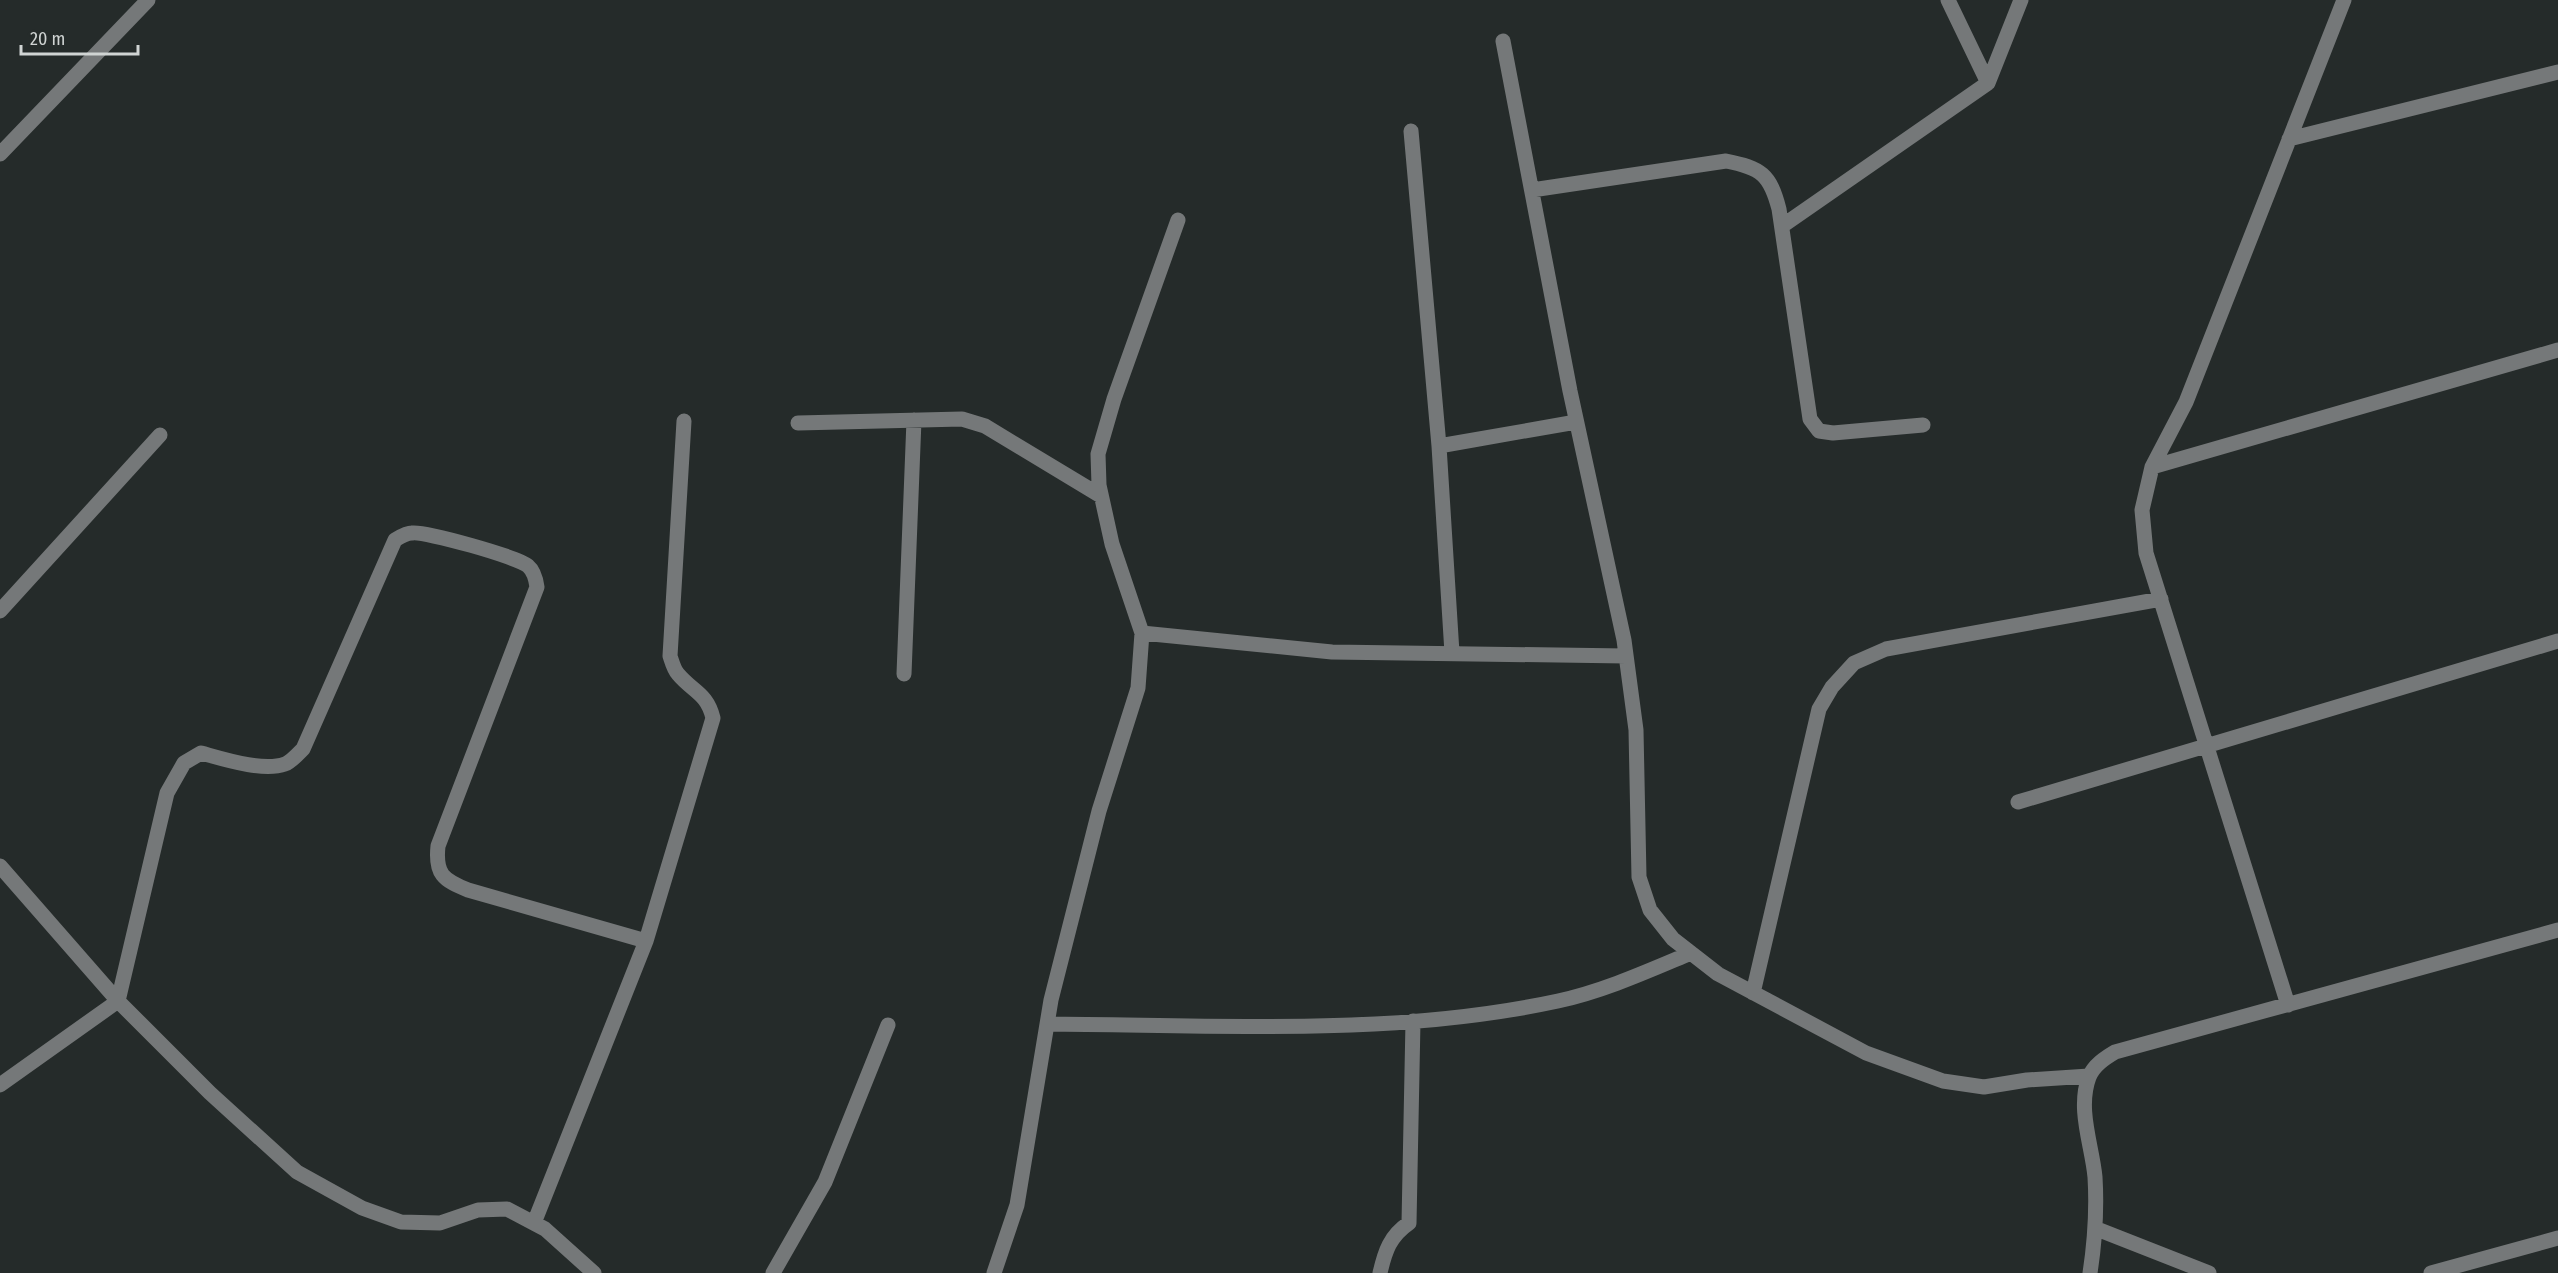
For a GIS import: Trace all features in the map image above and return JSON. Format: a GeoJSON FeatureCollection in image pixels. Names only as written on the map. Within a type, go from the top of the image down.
{"type":"FeatureCollection","features":[{"type":"Feature","properties":{"kind":"street"},"geometry":{"type":"LineString","coordinates":[[0,154],[148,0]]}},
{"type":"Feature","properties":{"kind":"street"},"geometry":{"type":"LineString","coordinates":[[1948,0],[1988,83]]}},
{"type":"Feature","properties":{"kind":"street"},"geometry":{"type":"LineString","coordinates":[[1782,226],[1988,83],[2021,0]]}},
{"type":"Feature","properties":{"kind":"street"},"geometry":{"type":"LineString","coordinates":[[2288,1005],[2146,553],[2142,510],[2152,466],[2186,402],[2344,0]]}},
{"type":"Feature","properties":{"kind":"street"},"geometry":{"type":"LineString","coordinates":[[1503,41],[1576,422],[1626,656],[1636,730],[1639,877],[1650,910],[1673,939],[1718,974],[1866,1053],[1943,1081],[1984,1088],[2027,1080],[2089,1076]]}},
{"type":"Feature","properties":{"kind":"street"},"geometry":{"type":"LineString","coordinates":[[2289,139],[2558,72]]}},
{"type":"Feature","properties":{"kind":"street"},"geometry":{"type":"LineString","coordinates":[[1412,131],[1439,447],[1452,653]]}},
{"type":"Feature","properties":{"kind":"street"},"geometry":{"type":"LineString","coordinates":[[1532,190],[1726,162],[1746,165],[1762,174],[1773,186],[1782,226],[1810,418],[1819,431],[1833,433],[1923,425]]}},
{"type":"Feature","properties":{"kind":"street"},"geometry":{"type":"LineString","coordinates":[[994,1273],[1017,1205],[1047,1024],[1099,811],[1138,688],[1142,633],[1112,544],[1101,496],[1098,454],[1114,399],[1178,220]]}},
{"type":"Feature","properties":{"kind":"street"},"geometry":{"type":"LineString","coordinates":[[2152,466],[2558,350]]}},
{"type":"Feature","properties":{"kind":"street"},"geometry":{"type":"LineString","coordinates":[[798,423],[962,419],[985,426],[1101,496]]}},
{"type":"Feature","properties":{"kind":"street"},"geometry":{"type":"LineString","coordinates":[[904,674],[914,420]]}},
{"type":"Feature","properties":{"kind":"street"},"geometry":{"type":"LineString","coordinates":[[534,1223],[646,941],[713,718],[710,705],[697,690],[676,673],[670,656],[684,421]]}},
{"type":"Feature","properties":{"kind":"street"},"geometry":{"type":"LineString","coordinates":[[1439,447],[1576,422]]}},
{"type":"Feature","properties":{"kind":"street"},"geometry":{"type":"LineString","coordinates":[[0,611],[160,435]]}},
{"type":"Feature","properties":{"kind":"street"},"geometry":{"type":"LineString","coordinates":[[0,1085],[118,1001],[167,793],[184,763],[201,753],[257,765],[287,764],[303,749],[395,540],[411,532],[427,534],[507,557],[528,566],[535,576],[537,587],[438,846],[436,865],[447,882],[468,890],[646,941]]}},
{"type":"Feature","properties":{"kind":"street"},"geometry":{"type":"LineString","coordinates":[[1753,993],[1819,709],[1832,687],[1854,663],[1886,649],[2161,599]]}},
{"type":"Feature","properties":{"kind":"street"},"geometry":{"type":"LineString","coordinates":[[1142,633],[1332,651],[1626,656]]}},
{"type":"Feature","properties":{"kind":"street"},"geometry":{"type":"LineString","coordinates":[[2018,801],[2558,641]]}},
{"type":"Feature","properties":{"kind":"street"},"geometry":{"type":"LineString","coordinates":[[0,866],[118,1001],[210,1093],[297,1172],[362,1208],[401,1222],[440,1223],[478,1210],[507,1209],[545,1229],[594,1273]]}},
{"type":"Feature","properties":{"kind":"street"},"geometry":{"type":"LineString","coordinates":[[2090,1273],[2097,1229],[2095,1175],[2085,1118],[2089,1076],[2100,1061],[2115,1052],[2558,930]]}},
{"type":"Feature","properties":{"kind":"street"},"geometry":{"type":"LineString","coordinates":[[1047,1024],[1365,1026],[1460,1018],[1560,1001],[1619,983],[1691,953]]}},
{"type":"Feature","properties":{"kind":"street"},"geometry":{"type":"LineString","coordinates":[[1380,1273],[1386,1250],[1395,1233],[1409,1223],[1413,1021]]}},
{"type":"Feature","properties":{"kind":"street"},"geometry":{"type":"LineString","coordinates":[[773,1273],[825,1182],[888,1025]]}},
{"type":"Feature","properties":{"kind":"street"},"geometry":{"type":"LineString","coordinates":[[2097,1229],[2209,1273]]}},
{"type":"Feature","properties":{"kind":"street"},"geometry":{"type":"LineString","coordinates":[[2431,1273],[2558,1238]]}}]}
